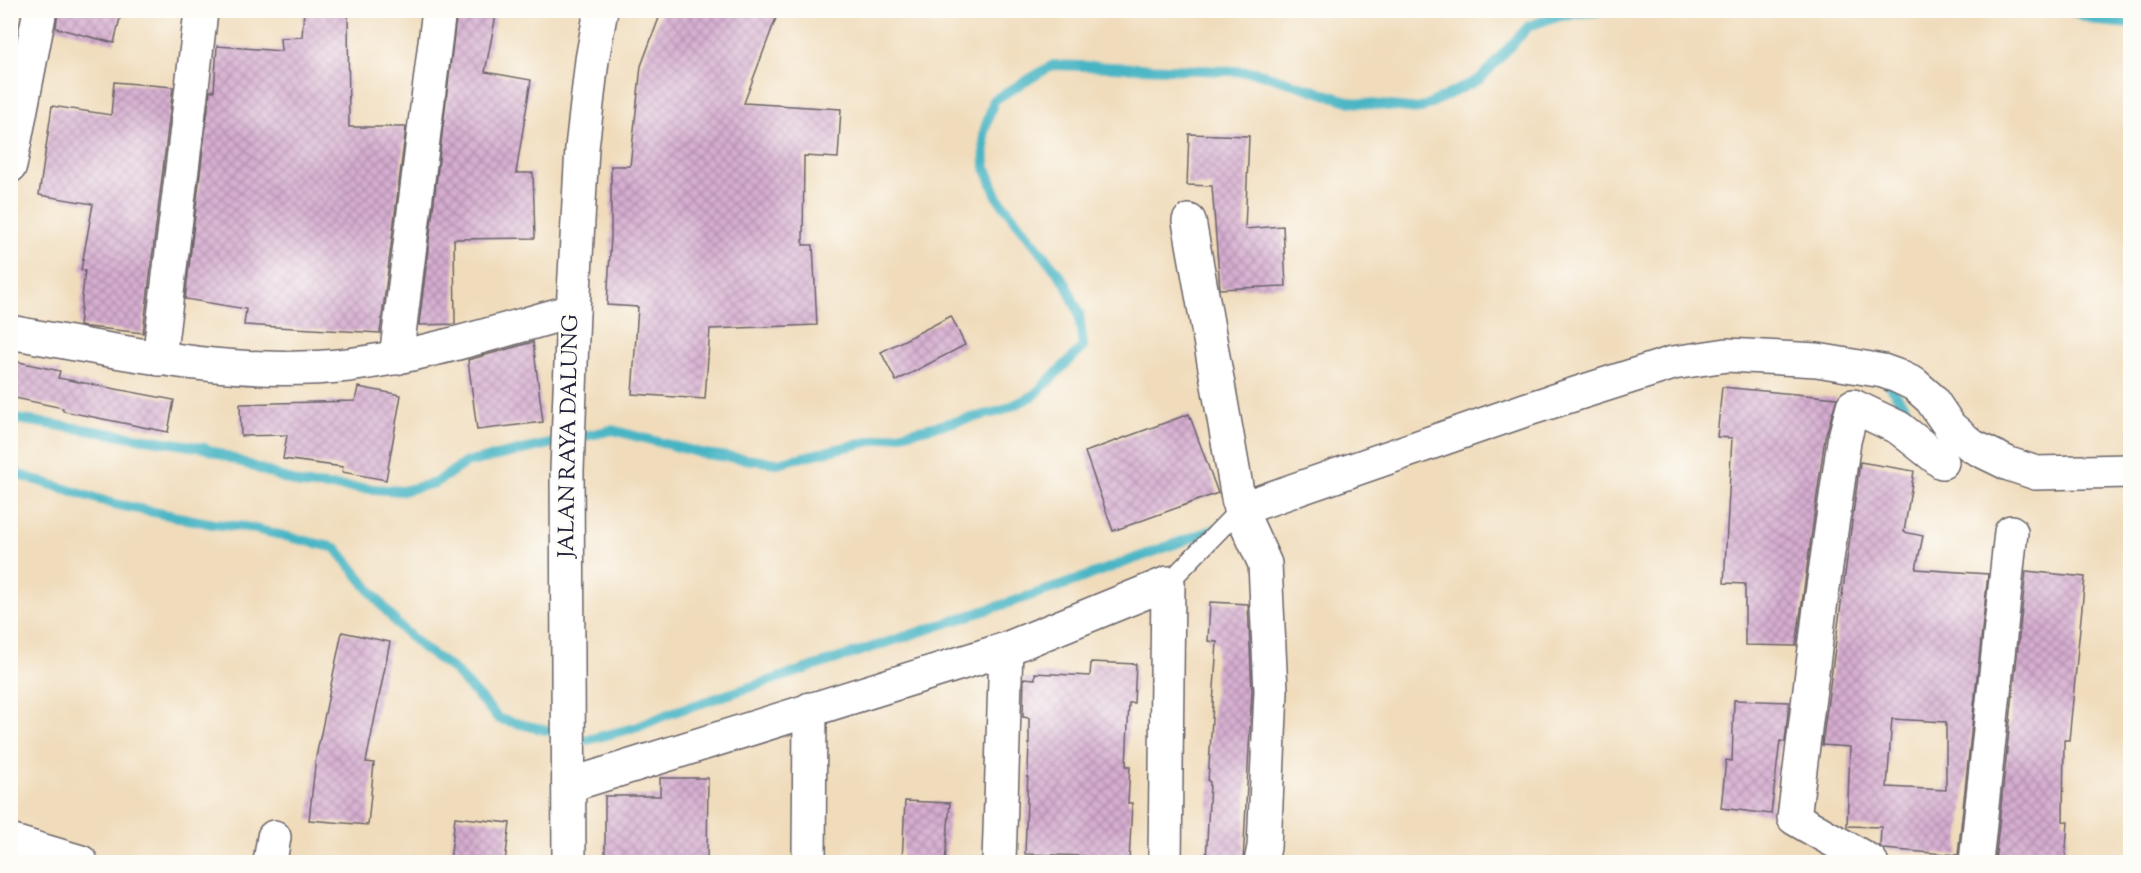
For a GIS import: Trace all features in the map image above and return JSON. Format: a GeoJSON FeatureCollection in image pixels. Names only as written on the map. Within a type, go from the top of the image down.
{"type":"FeatureCollection","features":[{"type":"Feature","properties":{"kind":"street"},"geometry":{"type":"LineString","coordinates":[[10,166],[40,10]]}},
{"type":"Feature","properties":{"kind":"street"},"geometry":{"type":"LineString","coordinates":[[396,358],[439,10]]}},
{"type":"Feature","properties":{"kind":"street","name":"JALAN RAYA DALUNG"},"geometry":{"type":"LineString","coordinates":[[569,862],[567,470],[570,388],[582,148],[592,60],[601,10]]}},
{"type":"Feature","properties":{"kind":"street"},"geometry":{"type":"LineString","coordinates":[[159,359],[201,12]]}},
{"type":"Feature","properties":{"kind":"street"},"geometry":{"type":"LineString","coordinates":[[1189,221],[1240,508],[1265,564],[1269,606],[1271,691],[1264,847],[1261,862]]}},
{"type":"Feature","properties":{"kind":"street"},"geometry":{"type":"LineString","coordinates":[[10,332],[159,359],[235,366],[345,365],[396,358],[573,311]]}},
{"type":"Feature","properties":{"kind":"street"},"geometry":{"type":"LineString","coordinates":[[1240,508],[1525,410],[1673,363],[1727,355],[1817,360],[1883,371],[1897,376],[1914,384],[1932,399],[1950,427],[1972,446],[2009,464],[2036,473],[2130,471]]}},
{"type":"Feature","properties":{"kind":"street"},"geometry":{"type":"LineString","coordinates":[[1871,862],[1794,818],[1844,441],[1853,406],[1899,428],[1942,462]]}},
{"type":"Feature","properties":{"kind":"street"},"geometry":{"type":"LineString","coordinates":[[1976,862],[2011,532]]}},
{"type":"Feature","properties":{"kind":"street"},"geometry":{"type":"LineString","coordinates":[[570,785],[1006,649],[1168,583],[1165,862]]}},
{"type":"Feature","properties":{"kind":"street"},"geometry":{"type":"LineString","coordinates":[[999,862],[1006,649]]}},
{"type":"Feature","properties":{"kind":"street"},"geometry":{"type":"LineString","coordinates":[[809,862],[810,709]]}},
{"type":"Feature","properties":{"kind":"street"},"geometry":{"type":"LineString","coordinates":[[10,841],[81,862]]}},
{"type":"Feature","properties":{"kind":"lane"},"geometry":{"type":"LineString","coordinates":[[1168,583],[1240,508]]}},
{"type":"Feature","properties":{"kind":"building"},"geometry":{"type":"Polygon","coordinates":[[[58,10],[122,10],[114,43],[56,28],[58,10]]]}},
{"type":"Feature","properties":{"kind":"building"},"geometry":{"type":"Polygon","coordinates":[[[304,10],[348,10],[349,127],[406,127],[380,333],[244,325],[246,309],[185,299],[210,91],[214,91],[217,46],[281,51],[280,38],[302,37],[304,10]]]}},
{"type":"Feature","properties":{"kind":"building"},"geometry":{"type":"Polygon","coordinates":[[[457,10],[497,10],[485,72],[531,80],[516,173],[533,173],[535,238],[454,239],[455,324],[419,325],[457,10]]]}},
{"type":"Feature","properties":{"kind":"building"},"geometry":{"type":"Polygon","coordinates":[[[662,10],[779,10],[744,103],[841,109],[838,158],[804,156],[803,245],[813,245],[817,325],[710,329],[705,399],[632,394],[638,307],[607,305],[611,236],[611,166],[630,166],[641,66],[662,10]]]}},
{"type":"Feature","properties":{"kind":"building"},"geometry":{"type":"Polygon","coordinates":[[[114,82],[173,87],[143,333],[79,326],[85,270],[81,270],[93,204],[39,195],[52,106],[111,115],[114,82]]]}},
{"type":"Feature","properties":{"kind":"building"},"geometry":{"type":"Polygon","coordinates":[[[1189,134],[1249,136],[1245,229],[1283,226],[1286,286],[1220,289],[1212,186],[1187,185],[1189,134]]]}},
{"type":"Feature","properties":{"kind":"building"},"geometry":{"type":"Polygon","coordinates":[[[951,316],[965,345],[896,381],[881,352],[951,316]]]}},
{"type":"Feature","properties":{"kind":"building"},"geometry":{"type":"Polygon","coordinates":[[[533,342],[543,422],[477,430],[468,360],[533,342]]]}},
{"type":"Feature","properties":{"kind":"building"},"geometry":{"type":"Polygon","coordinates":[[[10,360],[60,371],[58,378],[174,400],[168,432],[63,411],[63,408],[10,397],[10,360]]]}},
{"type":"Feature","properties":{"kind":"building"},"geometry":{"type":"Polygon","coordinates":[[[358,387],[401,395],[386,480],[342,472],[343,467],[283,459],[287,435],[241,436],[240,404],[355,401],[358,387]]]}},
{"type":"Feature","properties":{"kind":"building"},"geometry":{"type":"Polygon","coordinates":[[[1722,387],[1837,398],[1825,438],[1796,646],[1745,645],[1745,584],[1724,583],[1732,438],[1717,437],[1722,387]]]}},
{"type":"Feature","properties":{"kind":"building"},"geometry":{"type":"Polygon","coordinates":[[[1189,414],[1218,493],[1113,531],[1085,452],[1189,414]]]}},
{"type":"Feature","properties":{"kind":"building"},"geometry":{"type":"Polygon","coordinates":[[[1860,462],[1914,471],[1904,532],[1923,536],[1916,569],[1988,574],[1958,855],[1883,849],[1880,846],[1881,827],[1847,826],[1850,747],[1822,745],[1860,462]],[[1892,719],[1887,787],[1946,790],[1946,722],[1892,719]]]}},
{"type":"Feature","properties":{"kind":"building"},"geometry":{"type":"Polygon","coordinates":[[[2026,571],[2085,577],[2069,740],[2064,740],[2063,821],[2068,822],[2065,862],[1995,862],[2026,571]]]}},
{"type":"Feature","properties":{"kind":"building"},"geometry":{"type":"Polygon","coordinates":[[[1210,602],[1248,604],[1252,691],[1243,862],[1206,862],[1210,782],[1208,781],[1217,642],[1208,641],[1210,602]]]}},
{"type":"Feature","properties":{"kind":"building"},"geometry":{"type":"Polygon","coordinates":[[[342,632],[390,642],[366,762],[374,763],[368,825],[309,820],[316,757],[342,632]]]}},
{"type":"Feature","properties":{"kind":"building"},"geometry":{"type":"Polygon","coordinates":[[[1091,662],[1136,664],[1134,703],[1129,703],[1126,766],[1130,766],[1128,803],[1132,803],[1129,862],[1085,862],[1085,856],[1025,854],[1029,718],[1023,717],[1024,678],[1035,679],[1035,673],[1090,676],[1091,662]]]}},
{"type":"Feature","properties":{"kind":"building"},"geometry":{"type":"Polygon","coordinates":[[[1734,700],[1789,702],[1785,742],[1780,741],[1771,814],[1721,808],[1726,760],[1732,761],[1734,700]]]}},
{"type":"Feature","properties":{"kind":"building"},"geometry":{"type":"Polygon","coordinates":[[[660,778],[708,778],[707,862],[605,862],[605,796],[660,796],[660,778]]]}},
{"type":"Feature","properties":{"kind":"building"},"geometry":{"type":"Polygon","coordinates":[[[905,801],[950,803],[945,862],[902,862],[905,801]]]}},
{"type":"Feature","properties":{"kind":"building"},"geometry":{"type":"Polygon","coordinates":[[[455,817],[510,823],[505,862],[450,862],[455,817]]]}},
{"type":"Feature","properties":{"kind":"waterway"},"geometry":{"type":"LineString","coordinates":[[10,418],[204,448],[300,484],[402,491],[435,483],[465,463],[612,430],[705,454],[777,463],[1001,411],[1033,396],[1083,347],[1079,313],[1065,282],[998,198],[985,166],[984,132],[994,100],[1053,65],[1255,72],[1351,102],[1419,109],[1480,79],[1529,26],[1560,15],[1619,10]]}},
{"type":"Feature","properties":{"kind":"waterway"},"geometry":{"type":"LineString","coordinates":[[2068,10],[2098,21],[2130,24]]}},
{"type":"Feature","properties":{"kind":"waterway"},"geometry":{"type":"LineString","coordinates":[[1889,385],[1918,426]]}},
{"type":"Feature","properties":{"kind":"waterway"},"geometry":{"type":"LineString","coordinates":[[10,472],[114,504],[213,524],[246,527],[336,548],[398,625],[424,649],[453,669],[499,719],[587,740],[638,727],[668,714],[1063,585],[1218,528]]}}]}
